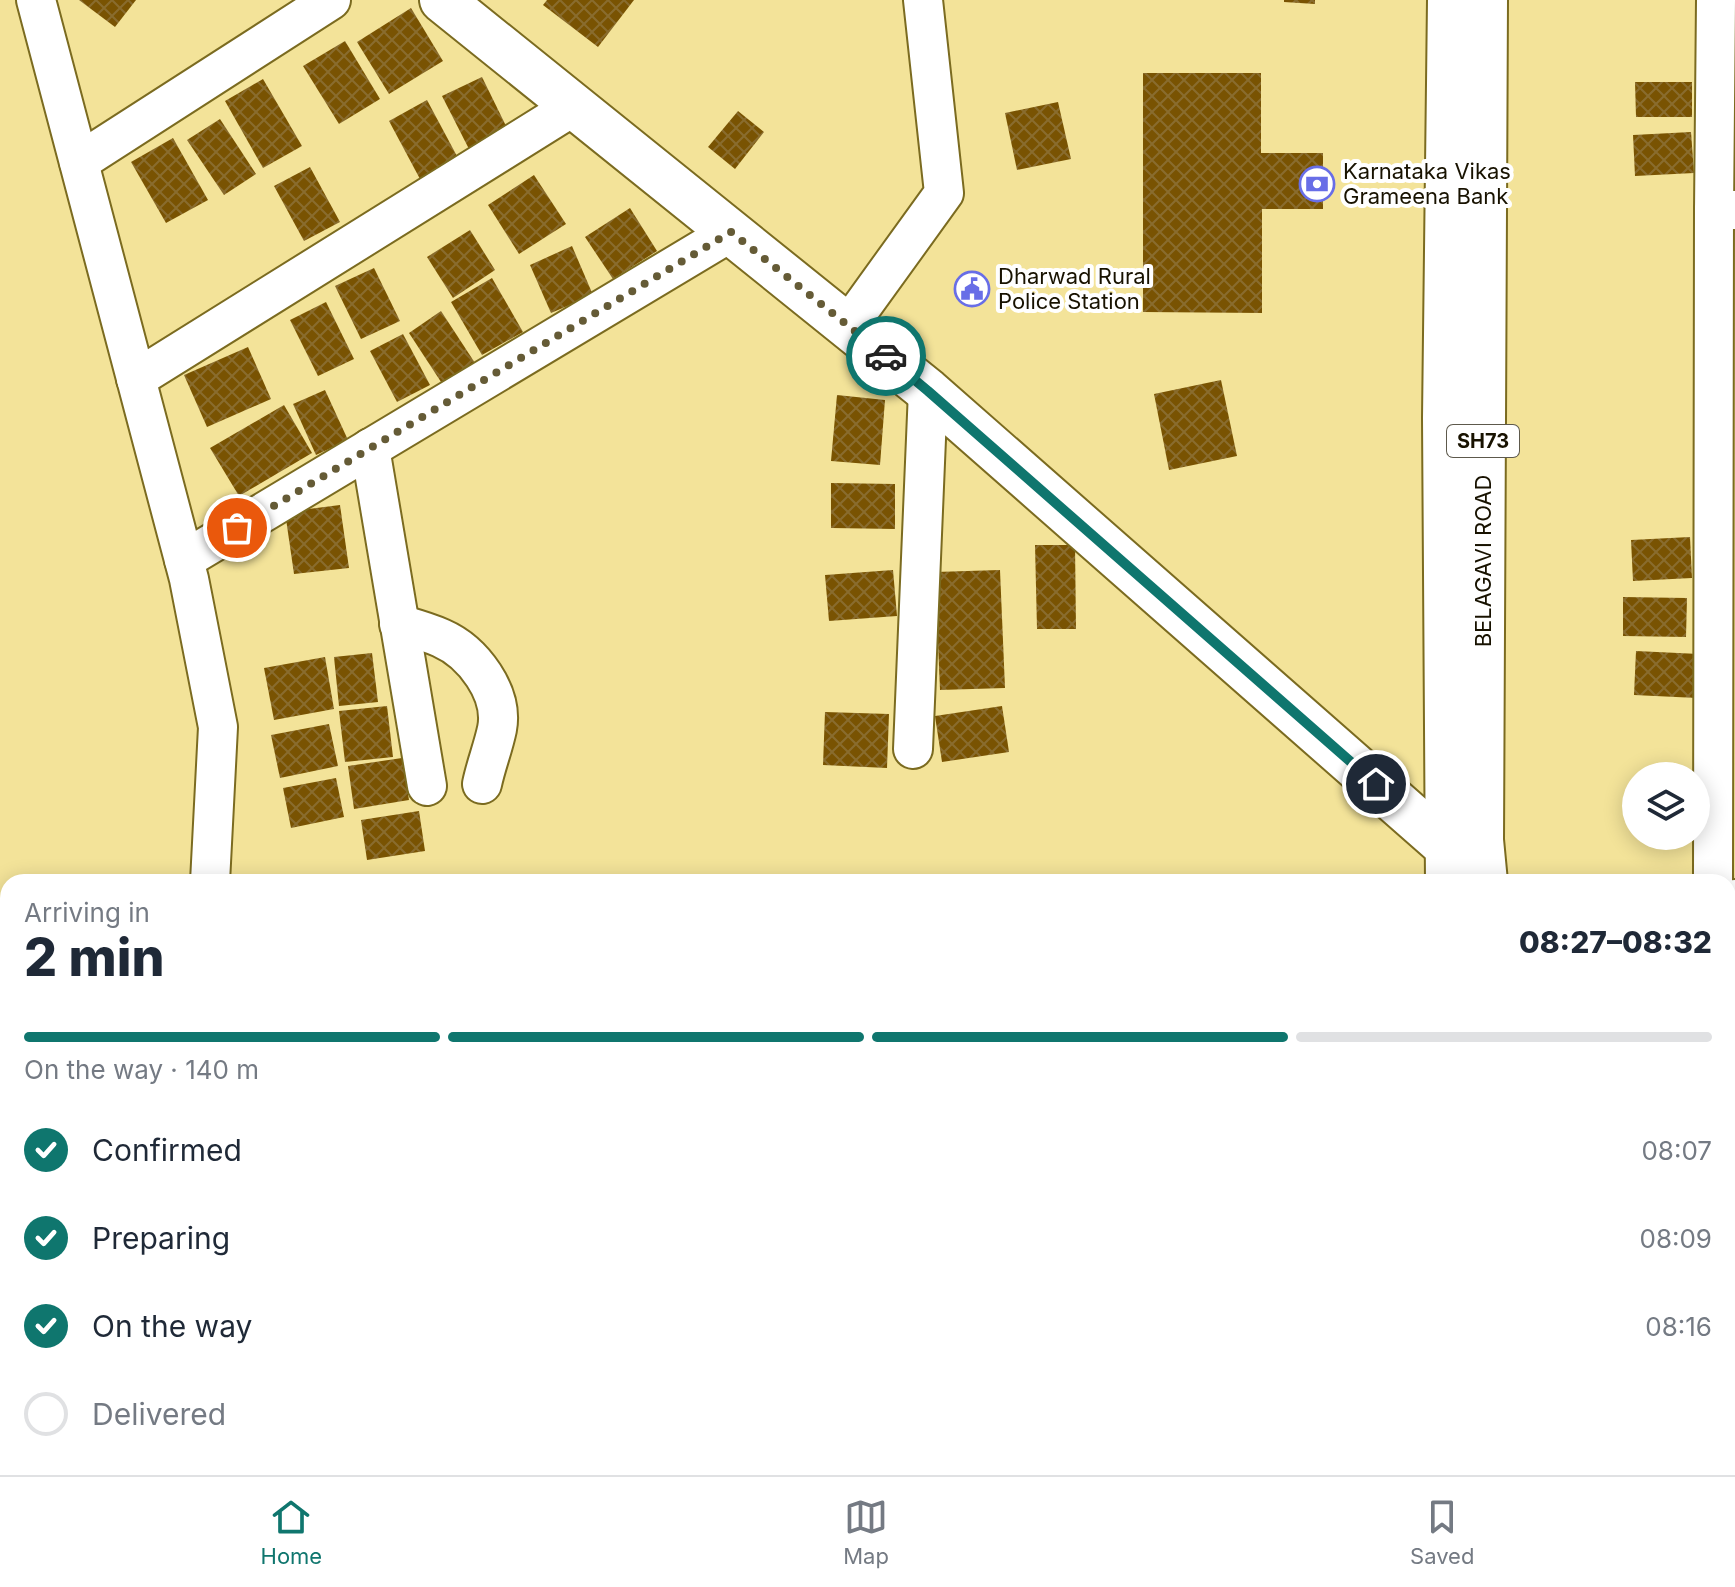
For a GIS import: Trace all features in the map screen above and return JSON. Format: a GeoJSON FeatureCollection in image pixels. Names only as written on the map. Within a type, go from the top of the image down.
{"type":"FeatureCollection","features":[{"type":"Feature","properties":{"kind":"main road"},"geometry":{"type":"LineString","coordinates":[[442,0],[928,391],[1447,864]]}},
{"type":"Feature","properties":{"kind":"main road"},"geometry":{"type":"LineString","coordinates":[[1447,864],[1445,418],[1450,0]]}},
{"type":"Feature","properties":{"kind":"main road","name":"BELAGAVI ROAD"},"geometry":{"type":"LineString","coordinates":[[1484,874],[1481,825],[1485,0]]}},
{"type":"Feature","properties":{"kind":"street"},"geometry":{"type":"LineString","coordinates":[[36,0],[184,560],[218,727],[210,874]]}},
{"type":"Feature","properties":{"kind":"street"},"geometry":{"type":"LineString","coordinates":[[79,162],[331,0]]}},
{"type":"Feature","properties":{"kind":"street"},"geometry":{"type":"LineString","coordinates":[[848,326],[944,193],[923,0]]}},
{"type":"Feature","properties":{"kind":"street"},"geometry":{"type":"LineString","coordinates":[[1716,0],[1724,210],[1727,874]]}},
{"type":"Feature","properties":{"kind":"street"},"geometry":{"type":"LineString","coordinates":[[136,379],[574,106]]}},
{"type":"Feature","properties":{"kind":"street"},"geometry":{"type":"LineString","coordinates":[[184,560],[731,232]]}},
{"type":"Feature","properties":{"kind":"street"},"geometry":{"type":"LineString","coordinates":[[913,749],[928,391]]}},
{"type":"Feature","properties":{"kind":"street"},"geometry":{"type":"LineString","coordinates":[[370,448],[427,786]]}},
{"type":"Feature","properties":{"kind":"street"},"geometry":{"type":"LineString","coordinates":[[399,624],[444,639],[480,668],[496,701],[498,727],[487,757],[482,784]]}},
{"type":"Feature","properties":{"kind":"building"},"geometry":{"type":"Polygon","coordinates":[[[79,0],[136,0],[115,27],[79,0]]]}},
{"type":"Feature","properties":{"kind":"building"},"geometry":{"type":"Polygon","coordinates":[[[547,0],[634,0],[598,47],[543,5],[547,0]]]}},
{"type":"Feature","properties":{"kind":"building"},"geometry":{"type":"Polygon","coordinates":[[[1315,0],[1315,4],[1284,2],[1315,0]]]}},
{"type":"Feature","properties":{"kind":"building"},"geometry":{"type":"Polygon","coordinates":[[[411,8],[443,61],[389,94],[357,42],[411,8]]]}},
{"type":"Feature","properties":{"kind":"building"},"geometry":{"type":"Polygon","coordinates":[[[345,41],[380,99],[339,124],[303,66],[345,41]]]}},
{"type":"Feature","properties":{"kind":"building"},"geometry":{"type":"Polygon","coordinates":[[[1143,73],[1261,73],[1261,153],[1323,153],[1323,209],[1262,209],[1262,313],[1143,312],[1143,73]]]}},
{"type":"Feature","properties":{"kind":"building"},"geometry":{"type":"Polygon","coordinates":[[[482,77],[509,132],[470,151],[442,96],[482,77]]]}},
{"type":"Feature","properties":{"kind":"building"},"geometry":{"type":"Polygon","coordinates":[[[263,79],[302,146],[263,168],[225,101],[263,79]]]}},
{"type":"Feature","properties":{"kind":"building"},"geometry":{"type":"Polygon","coordinates":[[[1635,82],[1692,82],[1692,117],[1636,117],[1635,82]]]}},
{"type":"Feature","properties":{"kind":"building"},"geometry":{"type":"Polygon","coordinates":[[[427,100],[458,158],[420,179],[389,121],[427,100]]]}},
{"type":"Feature","properties":{"kind":"building"},"geometry":{"type":"Polygon","coordinates":[[[1058,102],[1071,159],[1017,170],[1005,113],[1058,102]]]}},
{"type":"Feature","properties":{"kind":"building"},"geometry":{"type":"Polygon","coordinates":[[[738,111],[764,132],[735,169],[708,147],[738,111]]]}},
{"type":"Feature","properties":{"kind":"building"},"geometry":{"type":"Polygon","coordinates":[[[220,119],[256,174],[224,195],[187,140],[220,119]]]}},
{"type":"Feature","properties":{"kind":"building"},"geometry":{"type":"Polygon","coordinates":[[[1691,132],[1694,173],[1635,176],[1633,135],[1691,132]]]}},
{"type":"Feature","properties":{"kind":"building"},"geometry":{"type":"Polygon","coordinates":[[[173,138],[208,200],[166,223],[131,162],[173,138]]]}},
{"type":"Feature","properties":{"kind":"building"},"geometry":{"type":"Polygon","coordinates":[[[310,167],[340,222],[304,241],[274,186],[310,167]]]}},
{"type":"Feature","properties":{"kind":"building"},"geometry":{"type":"Polygon","coordinates":[[[534,175],[566,224],[519,254],[488,205],[534,175]]]}},
{"type":"Feature","properties":{"kind":"building"},"geometry":{"type":"Polygon","coordinates":[[[630,208],[657,251],[613,279],[585,237],[630,208]]]}},
{"type":"Feature","properties":{"kind":"building"},"geometry":{"type":"Polygon","coordinates":[[[470,230],[495,270],[453,298],[427,257],[470,230]]]}},
{"type":"Feature","properties":{"kind":"building"},"geometry":{"type":"Polygon","coordinates":[[[572,246],[593,295],[551,313],[530,265],[572,246]]]}},
{"type":"Feature","properties":{"kind":"building"},"geometry":{"type":"Polygon","coordinates":[[[374,268],[400,321],[361,339],[335,286],[374,268]]]}},
{"type":"Feature","properties":{"kind":"building"},"geometry":{"type":"Polygon","coordinates":[[[492,278],[523,332],[482,355],[451,302],[492,278]]]}},
{"type":"Feature","properties":{"kind":"building"},"geometry":{"type":"Polygon","coordinates":[[[326,302],[354,359],[318,376],[290,320],[326,302]]]}},
{"type":"Feature","properties":{"kind":"building"},"geometry":{"type":"Polygon","coordinates":[[[441,311],[475,363],[443,385],[409,333],[441,311]]]}},
{"type":"Feature","properties":{"kind":"building"},"geometry":{"type":"Polygon","coordinates":[[[403,334],[430,385],[397,402],[370,351],[403,334]]]}},
{"type":"Feature","properties":{"kind":"building"},"geometry":{"type":"Polygon","coordinates":[[[248,347],[271,399],[207,427],[184,375],[248,347]]]}},
{"type":"Feature","properties":{"kind":"building"},"geometry":{"type":"Polygon","coordinates":[[[1221,380],[1237,456],[1169,470],[1154,394],[1221,380]]]}},
{"type":"Feature","properties":{"kind":"building"},"geometry":{"type":"Polygon","coordinates":[[[325,390],[348,440],[316,455],[293,404],[325,390]]]}},
{"type":"Feature","properties":{"kind":"building"},"geometry":{"type":"Polygon","coordinates":[[[837,395],[885,400],[880,465],[831,461],[837,395]]]}},
{"type":"Feature","properties":{"kind":"building"},"geometry":{"type":"Polygon","coordinates":[[[284,405],[312,453],[239,496],[210,448],[284,405]]]}},
{"type":"Feature","properties":{"kind":"building"},"geometry":{"type":"Polygon","coordinates":[[[831,483],[895,484],[895,529],[831,528],[831,483]]]}},
{"type":"Feature","properties":{"kind":"building"},"geometry":{"type":"Polygon","coordinates":[[[340,505],[349,568],[294,574],[285,512],[340,505]]]}},
{"type":"Feature","properties":{"kind":"building"},"geometry":{"type":"Polygon","coordinates":[[[1690,537],[1692,578],[1633,581],[1631,540],[1690,537]]]}},
{"type":"Feature","properties":{"kind":"building"},"geometry":{"type":"Polygon","coordinates":[[[1035,545],[1075,545],[1076,629],[1037,629],[1035,545]]]}},
{"type":"Feature","properties":{"kind":"building"},"geometry":{"type":"Polygon","coordinates":[[[893,570],[897,616],[829,621],[825,575],[893,570]]]}},
{"type":"Feature","properties":{"kind":"building"},"geometry":{"type":"Polygon","coordinates":[[[1000,570],[1005,688],[940,690],[935,572],[1000,570]]]}},
{"type":"Feature","properties":{"kind":"building"},"geometry":{"type":"Polygon","coordinates":[[[1623,597],[1687,598],[1686,637],[1623,636],[1623,597]]]}},
{"type":"Feature","properties":{"kind":"building"},"geometry":{"type":"Polygon","coordinates":[[[1636,651],[1699,654],[1697,698],[1634,695],[1636,651]]]}},
{"type":"Feature","properties":{"kind":"building"},"geometry":{"type":"Polygon","coordinates":[[[372,653],[378,702],[339,706],[334,657],[372,653]]]}},
{"type":"Feature","properties":{"kind":"building"},"geometry":{"type":"Polygon","coordinates":[[[325,657],[334,709],[274,720],[264,668],[325,657]]]}},
{"type":"Feature","properties":{"kind":"building"},"geometry":{"type":"Polygon","coordinates":[[[387,706],[393,757],[345,762],[339,711],[387,706]]]}},
{"type":"Feature","properties":{"kind":"building"},"geometry":{"type":"Polygon","coordinates":[[[1002,706],[1009,752],[942,762],[935,716],[1002,706]]]}},
{"type":"Feature","properties":{"kind":"building"},"geometry":{"type":"Polygon","coordinates":[[[825,712],[889,714],[887,768],[823,765],[825,712]]]}},
{"type":"Feature","properties":{"kind":"building"},"geometry":{"type":"Polygon","coordinates":[[[329,724],[338,766],[280,778],[271,735],[329,724]]]}},
{"type":"Feature","properties":{"kind":"building"},"geometry":{"type":"Polygon","coordinates":[[[402,758],[409,800],[354,809],[348,766],[402,758]]]}},
{"type":"Feature","properties":{"kind":"building"},"geometry":{"type":"Polygon","coordinates":[[[336,778],[344,817],[291,828],[283,788],[336,778]]]}},
{"type":"Feature","properties":{"kind":"building"},"geometry":{"type":"Polygon","coordinates":[[[419,811],[425,851],[367,860],[361,820],[419,811]]]}},
{"type":"Feature","properties":{"kind":"way so far"},"geometry":{"type":"LineString","coordinates":[[237,528],[731,232],[886,356]]}},
{"type":"Feature","properties":{"kind":"place","name":"Karnataka Vikas Grameena Bank"},"geometry":{"type":"Point","coordinates":[1317,184]}},
{"type":"Feature","properties":{"kind":"place","name":"Dharwad Rural Police Station"},"geometry":{"type":"Point","coordinates":[972,289]}},
{"type":"Feature","properties":{"kind":"route"},"geometry":{"type":"LineString","coordinates":[[886,356],[1376,784]]}}]}
